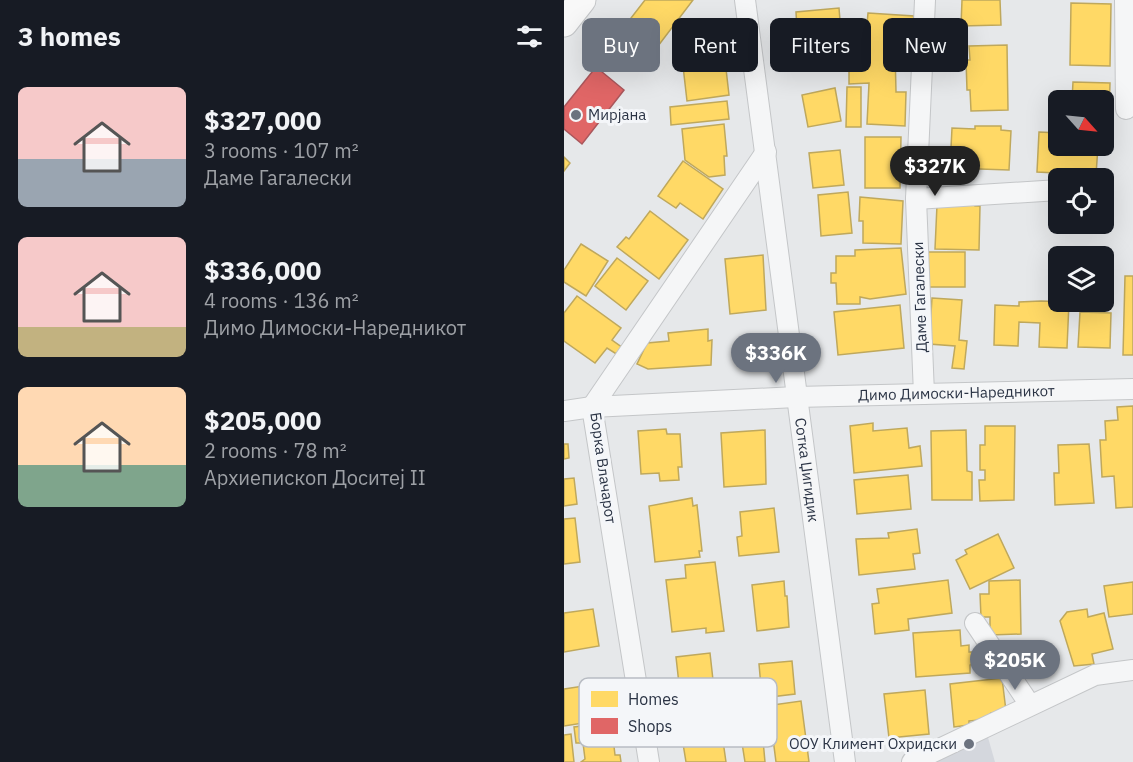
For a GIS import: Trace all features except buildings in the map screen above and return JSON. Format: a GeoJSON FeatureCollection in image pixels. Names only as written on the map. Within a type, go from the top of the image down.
{"type":"FeatureCollection","features":[{"type":"Feature","properties":{"kind":"main road"},"geometry":{"type":"LineString","coordinates":[[564,23],[582,0]]}},
{"type":"Feature","properties":{"kind":"street","name":"Сотка Џигидик"},"geometry":{"type":"LineString","coordinates":[[745,0],[845,762]]}},
{"type":"Feature","properties":{"kind":"street","name":"Даме Гагалески"},"geometry":{"type":"LineString","coordinates":[[924,394],[916,199],[925,0]]}},
{"type":"Feature","properties":{"kind":"street"},"geometry":{"type":"LineString","coordinates":[[1125,0],[1126,108]]}},
{"type":"Feature","properties":{"kind":"street","name":"Борка Влачарот"},"geometry":{"type":"LineString","coordinates":[[636,678],[592,407],[766,152]]}},
{"type":"Feature","properties":{"kind":"street"},"geometry":{"type":"LineString","coordinates":[[916,199],[1048,191]]}},
{"type":"Feature","properties":{"kind":"street","name":"Димо Димоски-Наредникот"},"geometry":{"type":"LineString","coordinates":[[564,411],[592,407],[796,397],[1133,388]]}},
{"type":"Feature","properties":{"kind":"street"},"geometry":{"type":"LineString","coordinates":[[975,623],[1030,705]]}},
{"type":"Feature","properties":{"kind":"street"},"geometry":{"type":"LineString","coordinates":[[912,762],[1095,675],[1133,670]]}},
{"type":"Feature","properties":{"kind":"street","name":"Борка Влачарот"},"geometry":{"type":"LineString","coordinates":[[647,747],[649,762]]}},
{"type":"Feature","properties":{"kind":"shaded area","name":"ООУ Климент Охридски"},"geometry":{"type":"Polygon","coordinates":[[[985,727],[995,762],[912,762],[985,727]]]}},
{"type":"Feature","properties":{"kind":"place","name":"Мирјана"},"geometry":{"type":"Point","coordinates":[576,115]}},
{"type":"Feature","properties":{"kind":"place","name":"ООУ Климент Охридски"},"geometry":{"type":"Point","coordinates":[969,744]}}]}
